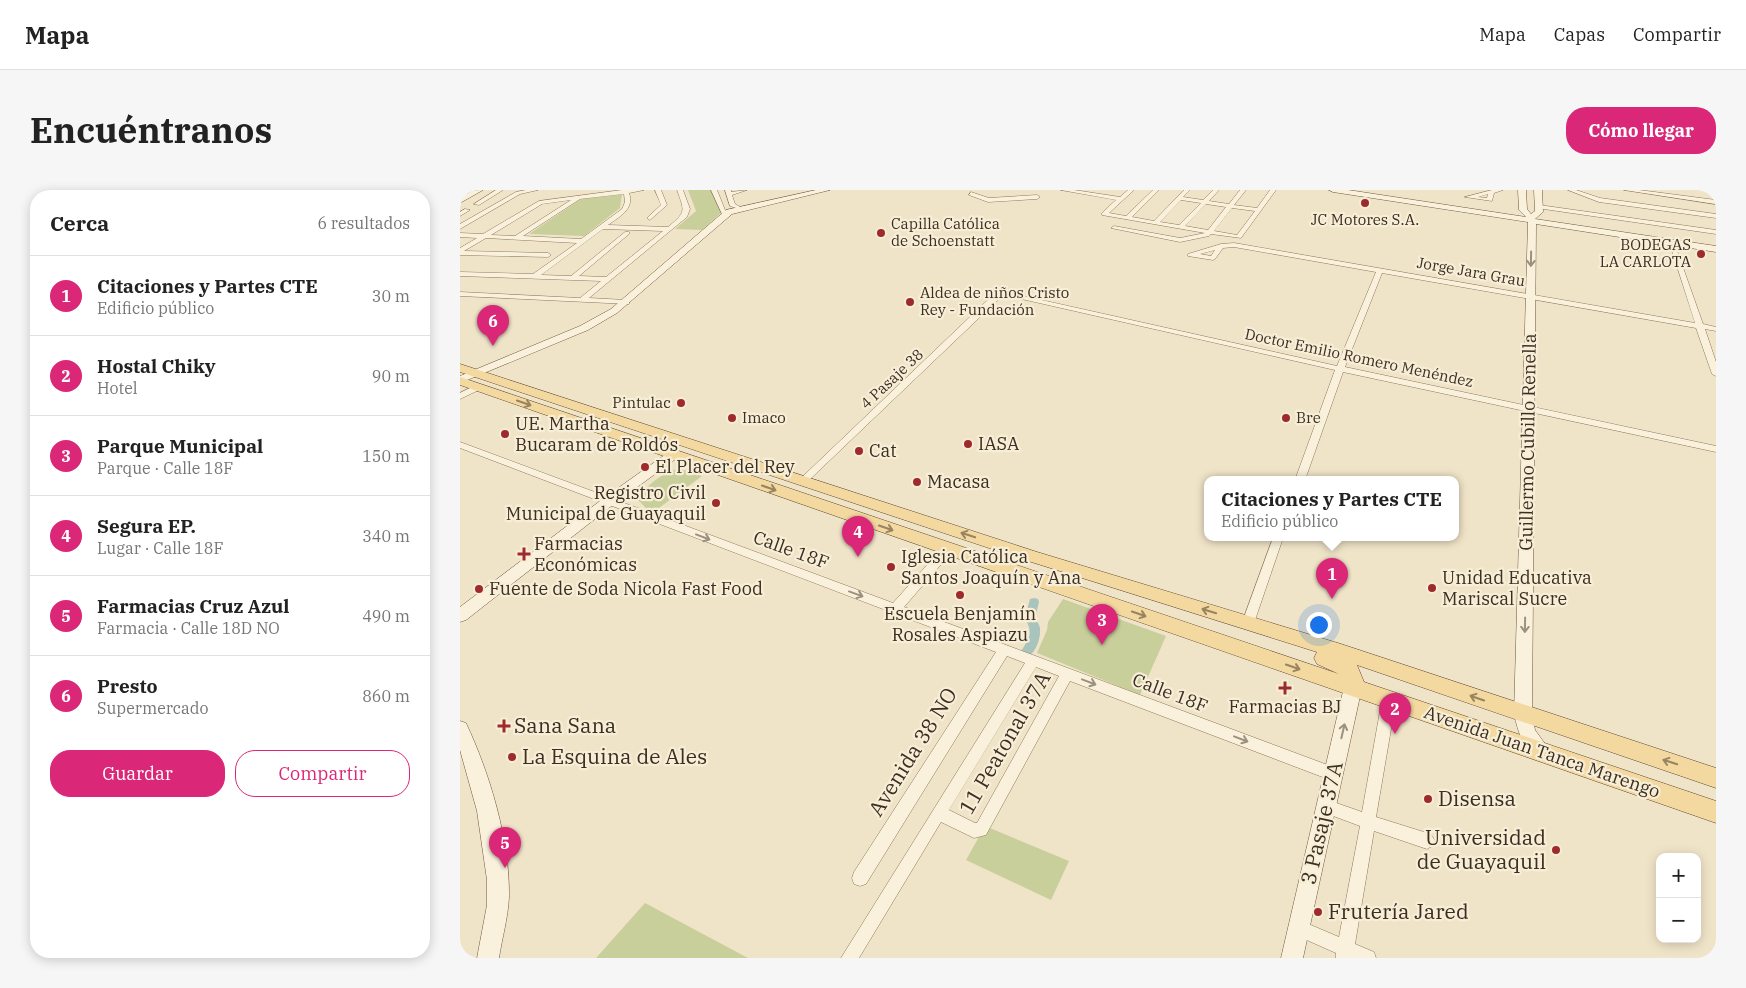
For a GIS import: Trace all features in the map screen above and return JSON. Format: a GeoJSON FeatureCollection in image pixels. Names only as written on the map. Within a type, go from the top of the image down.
{"type":"FeatureCollection","features":[{"type":"Feature","properties":{"kind":"main road","name":"Avenida Juan Tanca Marengo"},"geometry":{"type":"LineString","coordinates":[[460,368],[478,378],[673,455],[1716,812]]}},
{"type":"Feature","properties":{"kind":"main road","name":"Avenida Juan Tanca Marengo"},"geometry":{"type":"LineString","coordinates":[[460,380],[478,378],[803,481],[1031,556],[1286,635],[1716,778]]}},
{"type":"Feature","properties":{"kind":"main road"},"geometry":{"type":"LineString","coordinates":[[673,455],[683,450],[688,450],[762,473],[783,475]]}},
{"type":"Feature","properties":{"kind":"main road"},"geometry":{"type":"LineString","coordinates":[[1286,635],[1318,656],[1346,667],[1352,674],[1353,687]]}},
{"type":"Feature","properties":{"kind":"street"},"geometry":{"type":"LineString","coordinates":[[477,204],[500,190]]}},
{"type":"Feature","properties":{"kind":"street"},"geometry":{"type":"LineString","coordinates":[[460,227],[518,193],[535,190]]}},
{"type":"Feature","properties":{"kind":"street"},"geometry":{"type":"LineString","coordinates":[[460,252],[541,202],[640,190]]}},
{"type":"Feature","properties":{"kind":"street"},"geometry":{"type":"LineString","coordinates":[[650,218],[664,205],[658,190]]}},
{"type":"Feature","properties":{"kind":"street"},"geometry":{"type":"LineString","coordinates":[[582,300],[670,230],[687,213],[680,190]]}},
{"type":"Feature","properties":{"kind":"street"},"geometry":{"type":"LineString","coordinates":[[714,190],[722,216],[719,222],[733,221]]}},
{"type":"Feature","properties":{"kind":"street"},"geometry":{"type":"LineString","coordinates":[[744,190],[729,192],[732,205],[748,209],[838,190]]}},
{"type":"Feature","properties":{"kind":"street"},"geometry":{"type":"LineString","coordinates":[[460,396],[478,378],[614,312],[722,216],[826,190]]}},
{"type":"Feature","properties":{"kind":"street"},"geometry":{"type":"LineString","coordinates":[[972,194],[988,200],[1037,198],[1027,190]]}},
{"type":"Feature","properties":{"kind":"street"},"geometry":{"type":"LineString","coordinates":[[1064,190],[1120,199]]}},
{"type":"Feature","properties":{"kind":"street"},"geometry":{"type":"LineString","coordinates":[[1096,196],[1103,190]]}},
{"type":"Feature","properties":{"kind":"street"},"geometry":{"type":"LineString","coordinates":[[1131,190],[1104,214],[1239,237],[1273,190]]}},
{"type":"Feature","properties":{"kind":"street"},"geometry":{"type":"LineString","coordinates":[[1127,218],[1156,190]]}},
{"type":"Feature","properties":{"kind":"street"},"geometry":{"type":"LineString","coordinates":[[1155,223],[1187,190]]}},
{"type":"Feature","properties":{"kind":"street"},"geometry":{"type":"LineString","coordinates":[[1181,227],[1216,190]]}},
{"type":"Feature","properties":{"kind":"street"},"geometry":{"type":"LineString","coordinates":[[1110,215],[1115,232],[1180,240],[1207,235],[1243,190]]}},
{"type":"Feature","properties":{"kind":"street"},"geometry":{"type":"LineString","coordinates":[[1337,190],[1668,240],[1716,249]]}},
{"type":"Feature","properties":{"kind":"street"},"geometry":{"type":"LineString","coordinates":[[1351,190],[1532,219]]}},
{"type":"Feature","properties":{"kind":"street"},"geometry":{"type":"LineString","coordinates":[[1465,198],[1500,190]]}},
{"type":"Feature","properties":{"kind":"street","name":"Guillermo Cubillo Renella"},"geometry":{"type":"LineString","coordinates":[[1522,190],[1523,210],[1532,219],[1524,714],[1527,733],[1542,752]]}},
{"type":"Feature","properties":{"kind":"street"},"geometry":{"type":"LineString","coordinates":[[1532,219],[1539,212],[1538,190]]}},
{"type":"Feature","properties":{"kind":"street"},"geometry":{"type":"LineString","coordinates":[[1571,190],[1597,200],[1716,216]]}},
{"type":"Feature","properties":{"kind":"street"},"geometry":{"type":"LineString","coordinates":[[1627,190],[1716,202]]}},
{"type":"Feature","properties":{"kind":"street"},"geometry":{"type":"LineString","coordinates":[[460,195],[476,191]]}},
{"type":"Feature","properties":{"kind":"street"},"geometry":{"type":"LineString","coordinates":[[460,201],[476,191]]}},
{"type":"Feature","properties":{"kind":"street"},"geometry":{"type":"LineString","coordinates":[[534,277],[629,206],[630,197],[626,191]]}},
{"type":"Feature","properties":{"kind":"street"},"geometry":{"type":"LineString","coordinates":[[1653,192],[1662,225],[1716,374]]}},
{"type":"Feature","properties":{"kind":"street"},"geometry":{"type":"LineString","coordinates":[[516,238],[578,198]]}},
{"type":"Feature","properties":{"kind":"street"},"geometry":{"type":"LineString","coordinates":[[1179,198],[1258,210]]}},
{"type":"Feature","properties":{"kind":"street"},"geometry":{"type":"LineString","coordinates":[[1572,202],[1574,212]]}},
{"type":"Feature","properties":{"kind":"street"},"geometry":{"type":"LineString","coordinates":[[1539,208],[1716,232]]}},
{"type":"Feature","properties":{"kind":"street"},"geometry":{"type":"LineString","coordinates":[[478,378],[590,330],[621,313],[707,237],[748,209]]}},
{"type":"Feature","properties":{"kind":"street"},"geometry":{"type":"LineString","coordinates":[[460,214],[467,210]]}},
{"type":"Feature","properties":{"kind":"street"},"geometry":{"type":"LineString","coordinates":[[603,227],[670,230]]}},
{"type":"Feature","properties":{"kind":"street"},"geometry":{"type":"LineString","coordinates":[[572,278],[627,233]]}},
{"type":"Feature","properties":{"kind":"street"},"geometry":{"type":"LineString","coordinates":[[460,235],[581,241]]}},
{"type":"Feature","properties":{"kind":"street"},"geometry":{"type":"LineString","coordinates":[[1668,240],[1716,245]]}},
{"type":"Feature","properties":{"kind":"street","name":"Jorge Jara Grau"},"geometry":{"type":"LineString","coordinates":[[1221,246],[1234,245],[1716,329]]}},
{"type":"Feature","properties":{"kind":"street"},"geometry":{"type":"LineString","coordinates":[[460,252],[548,255]]}},
{"type":"Feature","properties":{"kind":"street"},"geometry":{"type":"LineString","coordinates":[[1301,476],[1340,370],[1380,270]]}},
{"type":"Feature","properties":{"kind":"street"},"geometry":{"type":"LineString","coordinates":[[462,275],[607,279]]}},
{"type":"Feature","properties":{"kind":"street","name":"Doctor Emilio Romero Menéndez"},"geometry":{"type":"LineString","coordinates":[[998,295],[1006,293],[1340,370],[1716,449]]}},
{"type":"Feature","properties":{"kind":"street"},"geometry":{"type":"LineString","coordinates":[[460,294],[626,302]]}},
{"type":"Feature","properties":{"kind":"street","name":"4 Pasaje 38"},"geometry":{"type":"LineString","coordinates":[[803,481],[998,295]]}},
{"type":"Feature","properties":{"kind":"street","name":"Calle 18F"},"geometry":{"type":"LineString","coordinates":[[460,445],[1333,774]]}},
{"type":"Feature","properties":{"kind":"street"},"geometry":{"type":"LineString","coordinates":[[460,616],[608,501],[673,455]]}},
{"type":"Feature","properties":{"kind":"street"},"geometry":{"type":"LineString","coordinates":[[1248,623],[1277,541]]}},
{"type":"Feature","properties":{"kind":"street"},"geometry":{"type":"LineString","coordinates":[[896,608],[948,549]]}},
{"type":"Feature","properties":{"kind":"street","name":"Avenida 38 NO"},"geometry":{"type":"LineString","coordinates":[[860,878],[1004,650]]}},
{"type":"Feature","properties":{"kind":"street"},"geometry":{"type":"LineString","coordinates":[[849,958],[1034,661]]}},
{"type":"Feature","properties":{"kind":"street","name":"11 Peatonal 37A"},"geometry":{"type":"LineString","coordinates":[[939,813],[978,832],[989,819],[1068,674]]}},
{"type":"Feature","properties":{"kind":"street","name":"3 Pasaje 37A"},"geometry":{"type":"LineString","coordinates":[[1292,958],[1353,687]]}},
{"type":"Feature","properties":{"kind":"street"},"geometry":{"type":"LineString","coordinates":[[1345,953],[1389,700]]}},
{"type":"Feature","properties":{"kind":"street"},"geometry":{"type":"LineString","coordinates":[[460,729],[473,758],[492,838],[498,897],[488,958]]}},
{"type":"Feature","properties":{"kind":"street"},"geometry":{"type":"LineString","coordinates":[[1325,806],[1427,841]]}},
{"type":"Feature","properties":{"kind":"street"},"geometry":{"type":"LineString","coordinates":[[1299,928],[1345,953],[1368,958]]}},
{"type":"Feature","properties":{"kind":"green space"},"geometry":{"type":"Polygon","coordinates":[[[688,190],[712,190],[721,213],[702,230],[675,229],[696,211],[688,190]]]}},
{"type":"Feature","properties":{"kind":"green space"},"geometry":{"type":"Polygon","coordinates":[[[622,194],[620,208],[584,236],[529,234],[581,199],[622,194]]]}},
{"type":"Feature","properties":{"kind":"green space"},"geometry":{"type":"Polygon","coordinates":[[[680,469],[702,476],[655,511],[647,509],[638,500],[656,480],[668,472],[680,469]]]}},
{"type":"Feature","properties":{"kind":"green space"},"geometry":{"type":"Polygon","coordinates":[[[1063,599],[1166,636],[1140,695],[1037,653],[1047,630],[1048,622],[1063,599]]]}},
{"type":"Feature","properties":{"kind":"green space"},"geometry":{"type":"Polygon","coordinates":[[[985,826],[1069,861],[1051,900],[966,860],[985,826]]]}},
{"type":"Feature","properties":{"kind":"green space"},"geometry":{"type":"Polygon","coordinates":[[[645,903],[748,958],[596,958],[645,903]]]}},
{"type":"Feature","properties":{"kind":"waterway"},"geometry":{"type":"LineString","coordinates":[[1026,653],[1035,639],[1035,627],[1030,618],[1034,602]]}},
{"type":"Feature","properties":{"kind":"place","name":"JC Motores S.A."},"geometry":{"type":"Point","coordinates":[1365,203]}},
{"type":"Feature","properties":{"kind":"place","name":"Capilla Católica de Schoenstatt"},"geometry":{"type":"Point","coordinates":[881,233]}},
{"type":"Feature","properties":{"kind":"place","name":"BODEGAS LA CARLOTA"},"geometry":{"type":"Point","coordinates":[1701,254]}},
{"type":"Feature","properties":{"kind":"place","name":"Aldea de niños Cristo Rey - Fundación"},"geometry":{"type":"Point","coordinates":[910,302]}},
{"type":"Feature","properties":{"kind":"place","name":"Presto"},"geometry":{"type":"Point","coordinates":[493,346]}},
{"type":"Feature","properties":{"kind":"place","name":"Pintulac"},"geometry":{"type":"Point","coordinates":[681,403]}},
{"type":"Feature","properties":{"kind":"place","name":"Imaco"},"geometry":{"type":"Point","coordinates":[732,418]}},
{"type":"Feature","properties":{"kind":"place","name":"Bre"},"geometry":{"type":"Point","coordinates":[1286,418]}},
{"type":"Feature","properties":{"kind":"place","name":"UE. Martha Bucaram de Roldós"},"geometry":{"type":"Point","coordinates":[505,434]}},
{"type":"Feature","properties":{"kind":"place","name":"IASA"},"geometry":{"type":"Point","coordinates":[968,444]}},
{"type":"Feature","properties":{"kind":"place","name":"Cat"},"geometry":{"type":"Point","coordinates":[859,451]}},
{"type":"Feature","properties":{"kind":"place","name":"El Placer del Rey"},"geometry":{"type":"Point","coordinates":[645,467]}},
{"type":"Feature","properties":{"kind":"place","name":"Macasa"},"geometry":{"type":"Point","coordinates":[917,482]}},
{"type":"Feature","properties":{"kind":"place","name":"Registro Civil Municipal de Guayaquil"},"geometry":{"type":"Point","coordinates":[716,503]}},
{"type":"Feature","properties":{"kind":"place","name":"Farmacias Económicas"},"geometry":{"type":"Point","coordinates":[524,554]}},
{"type":"Feature","properties":{"kind":"place","name":"Segura EP."},"geometry":{"type":"Point","coordinates":[858,557]}},
{"type":"Feature","properties":{"kind":"place","name":"Iglesia Católica Santos Joaquín y Ana"},"geometry":{"type":"Point","coordinates":[891,567]}},
{"type":"Feature","properties":{"kind":"place","name":"Unidad Educativa Mariscal Sucre"},"geometry":{"type":"Point","coordinates":[1432,588]}},
{"type":"Feature","properties":{"kind":"place","name":"Fuente de Soda Nicola Fast Food"},"geometry":{"type":"Point","coordinates":[479,589]}},
{"type":"Feature","properties":{"kind":"place","name":"Escuela Benjamín Rosales Aspiazu"},"geometry":{"type":"Point","coordinates":[960,595]}},
{"type":"Feature","properties":{"kind":"place","name":"Citaciones y Partes CTE"},"geometry":{"type":"Point","coordinates":[1332,599]}},
{"type":"Feature","properties":{"kind":"place","name":"Parque Municipal"},"geometry":{"type":"Point","coordinates":[1102,645]}},
{"type":"Feature","properties":{"kind":"place","name":"Farmacias BJ"},"geometry":{"type":"Point","coordinates":[1285,688]}},
{"type":"Feature","properties":{"kind":"place","name":"Sana Sana"},"geometry":{"type":"Point","coordinates":[504,726]}},
{"type":"Feature","properties":{"kind":"place","name":"Hostal Chiky"},"geometry":{"type":"Point","coordinates":[1395,734]}},
{"type":"Feature","properties":{"kind":"place","name":"La Esquina de Ales"},"geometry":{"type":"Point","coordinates":[512,757]}},
{"type":"Feature","properties":{"kind":"place","name":"Disensa"},"geometry":{"type":"Point","coordinates":[1428,799]}},
{"type":"Feature","properties":{"kind":"place","name":"Universidad de Guayaquil"},"geometry":{"type":"Point","coordinates":[1556,850]}},
{"type":"Feature","properties":{"kind":"place","name":"Farmacias Cruz Azul"},"geometry":{"type":"Point","coordinates":[505,868]}},
{"type":"Feature","properties":{"kind":"place","name":"Frutería Jared"},"geometry":{"type":"Point","coordinates":[1318,912]}}]}
